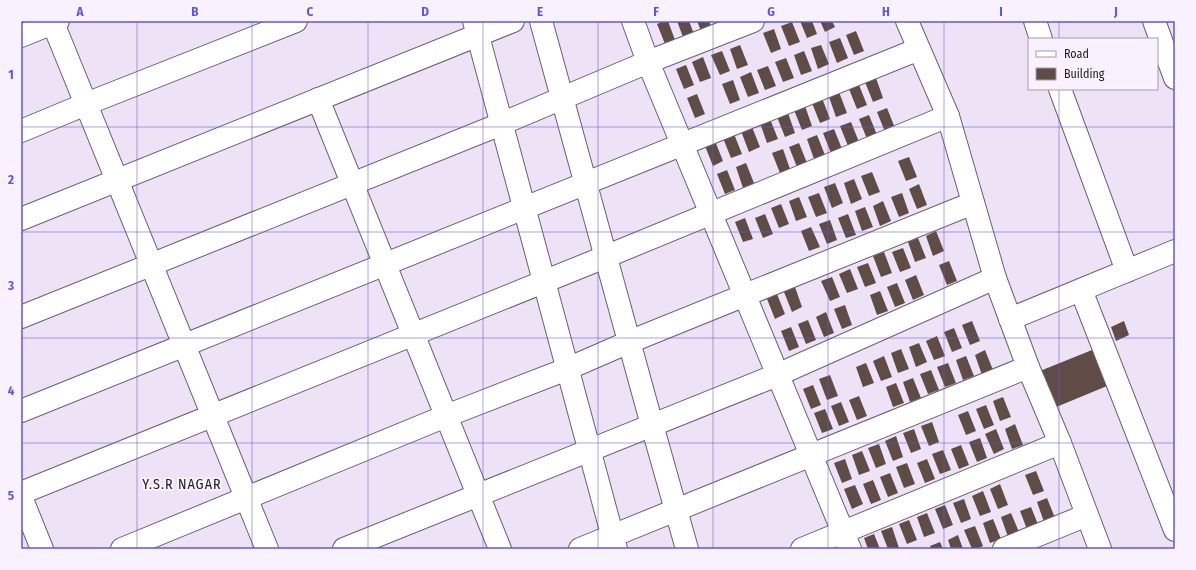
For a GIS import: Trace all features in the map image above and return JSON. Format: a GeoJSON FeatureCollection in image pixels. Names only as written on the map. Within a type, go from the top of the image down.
{"type":"FeatureCollection","features":[{"type":"Feature","properties":{"kind":"street"},"geometry":{"type":"LineString","coordinates":[[21,131],[296,21]]}},
{"type":"Feature","properties":{"kind":"street"},"geometry":{"type":"LineString","coordinates":[[21,219],[318,99],[476,28],[513,21]]}},
{"type":"Feature","properties":{"kind":"street"},"geometry":{"type":"LineString","coordinates":[[540,21],[687,549]]}},
{"type":"Feature","properties":{"kind":"street"},"geometry":{"type":"LineString","coordinates":[[633,21],[648,62],[710,214],[847,540]]}},
{"type":"Feature","properties":{"kind":"street"},"geometry":{"type":"LineString","coordinates":[[21,318],[501,124],[648,62],[753,21]]}},
{"type":"Feature","properties":{"kind":"street"},"geometry":{"type":"LineString","coordinates":[[907,21],[948,116],[994,278],[1028,367],[1060,443],[1100,549]]}},
{"type":"Feature","properties":{"kind":"street"},"geometry":{"type":"LineString","coordinates":[[1035,21],[1041,38]]}},
{"type":"Feature","properties":{"kind":"street"},"geometry":{"type":"LineString","coordinates":[[1154,21],[1175,78]]}},
{"type":"Feature","properties":{"kind":"street"},"geometry":{"type":"LineString","coordinates":[[21,36],[55,22],[86,104],[267,549]]}},
{"type":"Feature","properties":{"kind":"street"},"geometry":{"type":"LineString","coordinates":[[476,28],[614,542]]}},
{"type":"Feature","properties":{"kind":"street"},"geometry":{"type":"LineString","coordinates":[[21,411],[919,49]]}},
{"type":"Feature","properties":{"kind":"street"},"geometry":{"type":"LineString","coordinates":[[1060,90],[1127,271]]}},
{"type":"Feature","properties":{"kind":"street"},"geometry":{"type":"LineString","coordinates":[[318,99],[500,549]]}},
{"type":"Feature","properties":{"kind":"street"},"geometry":{"type":"LineString","coordinates":[[21,493],[544,282],[948,116]]}},
{"type":"Feature","properties":{"kind":"street"},"geometry":{"type":"LineString","coordinates":[[122,549],[446,416],[567,369],[629,342],[973,204]]}},
{"type":"Feature","properties":{"kind":"street"},"geometry":{"type":"LineString","coordinates":[[1010,319],[1175,251]]}},
{"type":"Feature","properties":{"kind":"street"},"geometry":{"type":"LineString","coordinates":[[344,549],[777,375],[994,278]]}},
{"type":"Feature","properties":{"kind":"street"},"geometry":{"type":"LineString","coordinates":[[1081,290],[1175,530]]}},
{"type":"Feature","properties":{"kind":"street"},"geometry":{"type":"LineString","coordinates":[[580,549],[614,542],[676,510],[1028,367]]}},
{"type":"Feature","properties":{"kind":"street"},"geometry":{"type":"LineString","coordinates":[[802,549],[847,540],[1060,443]]}},
{"type":"Feature","properties":{"kind":"street"},"geometry":{"type":"LineString","coordinates":[[21,497],[42,549]]}},
{"type":"Feature","properties":{"kind":"street"},"geometry":{"type":"LineString","coordinates":[[1004,549],[1087,515]]}},
{"type":"Feature","properties":{"kind":"building"},"geometry":{"type":"Polygon","coordinates":[[[668,21],[675,40],[665,44],[657,24],[668,21]]]}},
{"type":"Feature","properties":{"kind":"building"},"geometry":{"type":"Polygon","coordinates":[[[677,21],[689,21],[694,34],[683,37],[677,21]]]}},
{"type":"Feature","properties":{"kind":"building"},"geometry":{"type":"Polygon","coordinates":[[[697,21],[709,21],[711,26],[701,31],[697,21]]]}},
{"type":"Feature","properties":{"kind":"building"},"geometry":{"type":"Polygon","coordinates":[[[800,21],[812,21],[817,34],[807,38],[800,21]]]}},
{"type":"Feature","properties":{"kind":"building"},"geometry":{"type":"Polygon","coordinates":[[[820,21],[832,21],[835,27],[825,32],[820,21]]]}},
{"type":"Feature","properties":{"kind":"building"},"geometry":{"type":"Polygon","coordinates":[[[792,22],[800,42],[789,46],[781,26],[792,22]]]}},
{"type":"Feature","properties":{"kind":"building"},"geometry":{"type":"Polygon","coordinates":[[[774,29],[781,49],[771,53],[763,33],[774,29]]]}},
{"type":"Feature","properties":{"kind":"building"},"geometry":{"type":"Polygon","coordinates":[[[856,31],[864,51],[854,55],[846,35],[856,31]]]}},
{"type":"Feature","properties":{"kind":"building"},"geometry":{"type":"Polygon","coordinates":[[[840,38],[848,58],[837,63],[829,42],[840,38]]]}},
{"type":"Feature","properties":{"kind":"building"},"geometry":{"type":"Polygon","coordinates":[[[740,45],[748,65],[737,69],[730,49],[740,45]]]}},
{"type":"Feature","properties":{"kind":"building"},"geometry":{"type":"Polygon","coordinates":[[[821,45],[829,64],[818,69],[811,48],[821,45]]]}},
{"type":"Feature","properties":{"kind":"building"},"geometry":{"type":"Polygon","coordinates":[[[722,51],[730,71],[720,75],[711,55],[722,51]]]}},
{"type":"Feature","properties":{"kind":"building"},"geometry":{"type":"Polygon","coordinates":[[[804,51],[812,71],[801,75],[794,55],[804,51]]]}},
{"type":"Feature","properties":{"kind":"building"},"geometry":{"type":"Polygon","coordinates":[[[703,57],[711,78],[700,82],[692,62],[703,57]]]}},
{"type":"Feature","properties":{"kind":"building"},"geometry":{"type":"Polygon","coordinates":[[[786,58],[794,78],[783,82],[775,62],[786,58]]]}},
{"type":"Feature","properties":{"kind":"building"},"geometry":{"type":"Polygon","coordinates":[[[686,65],[694,85],[684,89],[676,69],[686,65]]]}},
{"type":"Feature","properties":{"kind":"building"},"geometry":{"type":"Polygon","coordinates":[[[768,66],[776,86],[765,90],[757,70],[768,66]]]}},
{"type":"Feature","properties":{"kind":"building"},"geometry":{"type":"Polygon","coordinates":[[[751,72],[759,93],[748,97],[740,77],[751,72]]]}},
{"type":"Feature","properties":{"kind":"building"},"geometry":{"type":"Polygon","coordinates":[[[876,78],[883,98],[873,102],[865,82],[876,78]]]}},
{"type":"Feature","properties":{"kind":"building"},"geometry":{"type":"Polygon","coordinates":[[[733,80],[740,100],[730,104],[722,84],[733,80]]]}},
{"type":"Feature","properties":{"kind":"building"},"geometry":{"type":"Polygon","coordinates":[[[859,85],[867,105],[857,109],[849,89],[859,85]]]}},
{"type":"Feature","properties":{"kind":"building"},"geometry":{"type":"Polygon","coordinates":[[[839,92],[847,113],[836,117],[829,97],[839,92]]]}},
{"type":"Feature","properties":{"kind":"building"},"geometry":{"type":"Polygon","coordinates":[[[697,94],[705,114],[695,118],[687,98],[697,94]]]}},
{"type":"Feature","properties":{"kind":"building"},"geometry":{"type":"Polygon","coordinates":[[[822,98],[830,119],[820,123],[812,103],[822,98]]]}},
{"type":"Feature","properties":{"kind":"building"},"geometry":{"type":"Polygon","coordinates":[[[805,106],[812,126],[802,130],[794,110],[805,106]]]}},
{"type":"Feature","properties":{"kind":"building"},"geometry":{"type":"Polygon","coordinates":[[[887,108],[895,128],[885,132],[877,112],[887,108]]]}},
{"type":"Feature","properties":{"kind":"building"},"geometry":{"type":"Polygon","coordinates":[[[788,113],[795,133],[785,137],[777,117],[788,113]]]}},
{"type":"Feature","properties":{"kind":"building"},"geometry":{"type":"Polygon","coordinates":[[[869,115],[877,135],[867,139],[859,119],[869,115]]]}},
{"type":"Feature","properties":{"kind":"building"},"geometry":{"type":"Polygon","coordinates":[[[770,119],[778,139],[767,143],[760,123],[770,119]]]}},
{"type":"Feature","properties":{"kind":"building"},"geometry":{"type":"Polygon","coordinates":[[[851,122],[859,142],[848,146],[840,126],[851,122]]]}},
{"type":"Feature","properties":{"kind":"building"},"geometry":{"type":"Polygon","coordinates":[[[752,127],[760,147],[749,152],[741,131],[752,127]]]}},
{"type":"Feature","properties":{"kind":"building"},"geometry":{"type":"Polygon","coordinates":[[[834,129],[842,149],[831,153],[823,133],[834,129]]]}},
{"type":"Feature","properties":{"kind":"building"},"geometry":{"type":"Polygon","coordinates":[[[734,134],[742,154],[731,158],[723,138],[734,134]]]}},
{"type":"Feature","properties":{"kind":"building"},"geometry":{"type":"Polygon","coordinates":[[[817,135],[825,155],[814,159],[807,139],[817,135]]]}},
{"type":"Feature","properties":{"kind":"building"},"geometry":{"type":"Polygon","coordinates":[[[715,141],[723,161],[713,166],[705,146],[715,141]]]}},
{"type":"Feature","properties":{"kind":"building"},"geometry":{"type":"Polygon","coordinates":[[[799,143],[807,163],[797,167],[789,147],[799,143]]]}},
{"type":"Feature","properties":{"kind":"building"},"geometry":{"type":"Polygon","coordinates":[[[783,149],[790,169],[780,173],[772,153],[783,149]]]}},
{"type":"Feature","properties":{"kind":"building"},"geometry":{"type":"Polygon","coordinates":[[[909,157],[917,177],[906,181],[898,161],[909,157]]]}},
{"type":"Feature","properties":{"kind":"building"},"geometry":{"type":"Polygon","coordinates":[[[746,163],[754,183],[743,188],[736,167],[746,163]]]}},
{"type":"Feature","properties":{"kind":"building"},"geometry":{"type":"Polygon","coordinates":[[[727,170],[735,190],[725,194],[717,174],[727,170]]]}},
{"type":"Feature","properties":{"kind":"building"},"geometry":{"type":"Polygon","coordinates":[[[872,172],[880,192],[869,196],[861,176],[872,172]]]}},
{"type":"Feature","properties":{"kind":"building"},"geometry":{"type":"Polygon","coordinates":[[[854,179],[862,199],[851,204],[844,183],[854,179]]]}},
{"type":"Feature","properties":{"kind":"building"},"geometry":{"type":"Polygon","coordinates":[[[835,183],[843,203],[832,208],[824,187],[835,183]]]}},
{"type":"Feature","properties":{"kind":"building"},"geometry":{"type":"Polygon","coordinates":[[[919,184],[927,205],[917,209],[909,189],[919,184]]]}},
{"type":"Feature","properties":{"kind":"building"},"geometry":{"type":"Polygon","coordinates":[[[819,193],[827,213],[816,217],[808,197],[819,193]]]}},
{"type":"Feature","properties":{"kind":"building"},"geometry":{"type":"Polygon","coordinates":[[[902,193],[909,213],[899,217],[891,197],[902,193]]]}},
{"type":"Feature","properties":{"kind":"building"},"geometry":{"type":"Polygon","coordinates":[[[799,197],[807,217],[796,221],[789,201],[799,197]]]}},
{"type":"Feature","properties":{"kind":"building"},"geometry":{"type":"Polygon","coordinates":[[[883,201],[891,221],[880,226],[873,206],[883,201]]]}},
{"type":"Feature","properties":{"kind":"building"},"geometry":{"type":"Polygon","coordinates":[[[781,204],[789,224],[779,228],[771,208],[781,204]]]}},
{"type":"Feature","properties":{"kind":"building"},"geometry":{"type":"Polygon","coordinates":[[[865,207],[873,227],[862,231],[855,211],[865,207]]]}},
{"type":"Feature","properties":{"kind":"building"},"geometry":{"type":"Polygon","coordinates":[[[765,214],[773,234],[763,238],[755,218],[765,214]]]}},
{"type":"Feature","properties":{"kind":"building"},"geometry":{"type":"Polygon","coordinates":[[[848,214],[856,235],[846,238],[838,218],[848,214]]]}},
{"type":"Feature","properties":{"kind":"building"},"geometry":{"type":"Polygon","coordinates":[[[745,218],[753,239],[743,242],[735,222],[745,218]]]}},
{"type":"Feature","properties":{"kind":"building"},"geometry":{"type":"Polygon","coordinates":[[[830,220],[837,240],[827,244],[819,224],[830,220]]]}},
{"type":"Feature","properties":{"kind":"building"},"geometry":{"type":"Polygon","coordinates":[[[811,227],[820,247],[809,251],[801,231],[811,227]]]}},
{"type":"Feature","properties":{"kind":"building"},"geometry":{"type":"Polygon","coordinates":[[[936,231],[944,251],[933,256],[926,236],[936,231]]]}},
{"type":"Feature","properties":{"kind":"building"},"geometry":{"type":"Polygon","coordinates":[[[918,238],[926,258],[915,262],[908,242],[918,238]]]}},
{"type":"Feature","properties":{"kind":"building"},"geometry":{"type":"Polygon","coordinates":[[[903,248],[911,268],[900,272],[892,252],[903,248]]]}},
{"type":"Feature","properties":{"kind":"building"},"geometry":{"type":"Polygon","coordinates":[[[884,252],[892,273],[881,277],[873,256],[884,252]]]}},
{"type":"Feature","properties":{"kind":"building"},"geometry":{"type":"Polygon","coordinates":[[[949,261],[957,281],[947,285],[939,265],[949,261]]]}},
{"type":"Feature","properties":{"kind":"building"},"geometry":{"type":"Polygon","coordinates":[[[868,263],[876,283],[865,287],[857,267],[868,263]]]}},
{"type":"Feature","properties":{"kind":"building"},"geometry":{"type":"Polygon","coordinates":[[[850,269],[858,289],[847,293],[839,274],[850,269]]]}},
{"type":"Feature","properties":{"kind":"building"},"geometry":{"type":"Polygon","coordinates":[[[916,275],[924,295],[913,300],[905,280],[916,275]]]}},
{"type":"Feature","properties":{"kind":"building"},"geometry":{"type":"Polygon","coordinates":[[[832,277],[840,297],[830,301],[821,281],[832,277]]]}},
{"type":"Feature","properties":{"kind":"building"},"geometry":{"type":"Polygon","coordinates":[[[897,283],[905,303],[895,307],[887,287],[897,283]]]}},
{"type":"Feature","properties":{"kind":"building"},"geometry":{"type":"Polygon","coordinates":[[[795,287],[802,307],[792,312],[784,292],[795,287]]]}},
{"type":"Feature","properties":{"kind":"building"},"geometry":{"type":"Polygon","coordinates":[[[880,291],[888,311],[877,315],[870,295],[880,291]]]}},
{"type":"Feature","properties":{"kind":"building"},"geometry":{"type":"Polygon","coordinates":[[[777,294],[785,314],[775,319],[767,299],[777,294]]]}},
{"type":"Feature","properties":{"kind":"building"},"geometry":{"type":"Polygon","coordinates":[[[845,305],[852,325],[842,329],[834,309],[845,305]]]}},
{"type":"Feature","properties":{"kind":"building"},"geometry":{"type":"Polygon","coordinates":[[[826,312],[834,333],[824,337],[816,317],[826,312]]]}},
{"type":"Feature","properties":{"kind":"building"},"geometry":{"type":"Polygon","coordinates":[[[808,320],[816,340],[806,344],[798,324],[808,320]]]}},
{"type":"Feature","properties":{"kind":"building"},"geometry":{"type":"Polygon","coordinates":[[[972,321],[980,341],[970,345],[962,325],[972,321]]]}},
{"type":"Feature","properties":{"kind":"building"},"geometry":{"type":"Polygon","coordinates":[[[1124,321],[1129,335],[1116,341],[1111,327],[1124,321]]]}},
{"type":"Feature","properties":{"kind":"building"},"geometry":{"type":"Polygon","coordinates":[[[791,327],[799,347],[789,351],[781,331],[791,327]]]}},
{"type":"Feature","properties":{"kind":"building"},"geometry":{"type":"Polygon","coordinates":[[[954,328],[962,348],[952,352],[944,332],[954,328]]]}},
{"type":"Feature","properties":{"kind":"building"},"geometry":{"type":"Polygon","coordinates":[[[937,336],[945,356],[934,360],[926,341],[937,336]]]}},
{"type":"Feature","properties":{"kind":"building"},"geometry":{"type":"Polygon","coordinates":[[[919,343],[927,362],[916,367],[909,347],[919,343]]]}},
{"type":"Feature","properties":{"kind":"building"},"geometry":{"type":"Polygon","coordinates":[[[901,349],[909,369],[898,373],[891,353],[901,349]]]}},
{"type":"Feature","properties":{"kind":"building"},"geometry":{"type":"Polygon","coordinates":[[[985,350],[993,370],[982,375],[975,355],[985,350]]]}},
{"type":"Feature","properties":{"kind":"building"},"geometry":{"type":"Polygon","coordinates":[[[1092,350],[1107,386],[1049,410],[1035,373],[1092,350]]]}},
{"type":"Feature","properties":{"kind":"building"},"geometry":{"type":"Polygon","coordinates":[[[884,356],[892,377],[881,381],[873,361],[884,356]]]}},
{"type":"Feature","properties":{"kind":"building"},"geometry":{"type":"Polygon","coordinates":[[[966,356],[974,376],[963,380],[956,360],[966,356]]]}},
{"type":"Feature","properties":{"kind":"building"},"geometry":{"type":"Polygon","coordinates":[[[866,363],[874,383],[863,387],[856,367],[866,363]]]}},
{"type":"Feature","properties":{"kind":"building"},"geometry":{"type":"Polygon","coordinates":[[[948,363],[956,383],[945,387],[937,367],[948,363]]]}},
{"type":"Feature","properties":{"kind":"building"},"geometry":{"type":"Polygon","coordinates":[[[931,370],[939,390],[928,394],[920,374],[931,370]]]}},
{"type":"Feature","properties":{"kind":"building"},"geometry":{"type":"Polygon","coordinates":[[[830,375],[838,396],[827,400],[819,379],[830,375]]]}},
{"type":"Feature","properties":{"kind":"building"},"geometry":{"type":"Polygon","coordinates":[[[913,378],[921,398],[910,402],[903,382],[913,378]]]}},
{"type":"Feature","properties":{"kind":"building"},"geometry":{"type":"Polygon","coordinates":[[[896,383],[904,403],[893,407],[886,387],[896,383]]]}},
{"type":"Feature","properties":{"kind":"building"},"geometry":{"type":"Polygon","coordinates":[[[813,385],[821,405],[811,409],[803,389],[813,385]]]}},
{"type":"Feature","properties":{"kind":"building"},"geometry":{"type":"Polygon","coordinates":[[[859,396],[867,416],[857,420],[849,400],[859,396]]]}},
{"type":"Feature","properties":{"kind":"building"},"geometry":{"type":"Polygon","coordinates":[[[1003,397],[1011,417],[1000,421],[993,401],[1003,397]]]}},
{"type":"Feature","properties":{"kind":"building"},"geometry":{"type":"Polygon","coordinates":[[[841,402],[849,422],[839,426],[831,406],[841,402]]]}},
{"type":"Feature","properties":{"kind":"building"},"geometry":{"type":"Polygon","coordinates":[[[986,405],[994,425],[984,429],[976,409],[986,405]]]}},
{"type":"Feature","properties":{"kind":"building"},"geometry":{"type":"Polygon","coordinates":[[[825,409],[833,429],[822,433],[814,413],[825,409]]]}},
{"type":"Feature","properties":{"kind":"building"},"geometry":{"type":"Polygon","coordinates":[[[968,411],[976,431],[966,435],[958,415],[968,411]]]}},
{"type":"Feature","properties":{"kind":"building"},"geometry":{"type":"Polygon","coordinates":[[[932,422],[939,442],[929,446],[921,426],[932,422]]]}},
{"type":"Feature","properties":{"kind":"building"},"geometry":{"type":"Polygon","coordinates":[[[1015,424],[1023,445],[1012,449],[1005,429],[1015,424]]]}},
{"type":"Feature","properties":{"kind":"building"},"geometry":{"type":"Polygon","coordinates":[[[914,429],[921,449],[911,453],[903,433],[914,429]]]}},
{"type":"Feature","properties":{"kind":"building"},"geometry":{"type":"Polygon","coordinates":[[[996,429],[1004,449],[994,454],[985,434],[996,429]]]}},
{"type":"Feature","properties":{"kind":"building"},"geometry":{"type":"Polygon","coordinates":[[[896,436],[903,457],[893,461],[885,441],[896,436]]]}},
{"type":"Feature","properties":{"kind":"building"},"geometry":{"type":"Polygon","coordinates":[[[980,438],[987,458],[977,462],[969,442],[980,438]]]}},
{"type":"Feature","properties":{"kind":"building"},"geometry":{"type":"Polygon","coordinates":[[[879,444],[886,464],[876,468],[868,448],[879,444]]]}},
{"type":"Feature","properties":{"kind":"building"},"geometry":{"type":"Polygon","coordinates":[[[961,445],[969,465],[959,469],[951,449],[961,445]]]}},
{"type":"Feature","properties":{"kind":"building"},"geometry":{"type":"Polygon","coordinates":[[[943,450],[951,470],[940,474],[932,454],[943,450]]]}},
{"type":"Feature","properties":{"kind":"building"},"geometry":{"type":"Polygon","coordinates":[[[862,451],[870,471],[859,475],[852,455],[862,451]]]}},
{"type":"Feature","properties":{"kind":"building"},"geometry":{"type":"Polygon","coordinates":[[[845,459],[852,479],[842,483],[834,463],[845,459]]]}},
{"type":"Feature","properties":{"kind":"building"},"geometry":{"type":"Polygon","coordinates":[[[927,459],[935,479],[925,483],[917,463],[927,459]]]}},
{"type":"Feature","properties":{"kind":"building"},"geometry":{"type":"Polygon","coordinates":[[[907,463],[915,484],[904,488],[896,467],[907,463]]]}},
{"type":"Feature","properties":{"kind":"building"},"geometry":{"type":"Polygon","coordinates":[[[1036,471],[1044,491],[1033,495],[1025,475],[1036,471]]]}},
{"type":"Feature","properties":{"kind":"building"},"geometry":{"type":"Polygon","coordinates":[[[890,473],[898,493],[888,497],[880,477],[890,473]]]}},
{"type":"Feature","properties":{"kind":"building"},"geometry":{"type":"Polygon","coordinates":[[[873,480],[881,500],[871,504],[863,484],[873,480]]]}},
{"type":"Feature","properties":{"kind":"building"},"geometry":{"type":"Polygon","coordinates":[[[1000,484],[1008,505],[998,509],[990,489],[1000,484]]]}},
{"type":"Feature","properties":{"kind":"building"},"geometry":{"type":"Polygon","coordinates":[[[855,485],[863,504],[852,509],[844,489],[855,485]]]}},
{"type":"Feature","properties":{"kind":"building"},"geometry":{"type":"Polygon","coordinates":[[[983,491],[991,512],[980,516],[972,496],[983,491]]]}},
{"type":"Feature","properties":{"kind":"building"},"geometry":{"type":"Polygon","coordinates":[[[1047,498],[1055,518],[1044,522],[1037,502],[1047,498]]]}},
{"type":"Feature","properties":{"kind":"building"},"geometry":{"type":"Polygon","coordinates":[[[964,499],[971,519],[961,523],[953,503],[964,499]]]}},
{"type":"Feature","properties":{"kind":"building"},"geometry":{"type":"Polygon","coordinates":[[[945,505],[953,525],[943,529],[935,509],[945,505]]]}},
{"type":"Feature","properties":{"kind":"building"},"geometry":{"type":"Polygon","coordinates":[[[1031,507],[1039,527],[1028,532],[1020,511],[1031,507]]]}},
{"type":"Feature","properties":{"kind":"building"},"geometry":{"type":"Polygon","coordinates":[[[927,513],[935,533],[924,537],[917,517],[927,513]]]}},
{"type":"Feature","properties":{"kind":"building"},"geometry":{"type":"Polygon","coordinates":[[[1011,513],[1019,532],[1008,537],[1001,517],[1011,513]]]}},
{"type":"Feature","properties":{"kind":"building"},"geometry":{"type":"Polygon","coordinates":[[[993,519],[1001,539],[990,543],[983,523],[993,519]]]}},
{"type":"Feature","properties":{"kind":"building"},"geometry":{"type":"Polygon","coordinates":[[[909,520],[917,540],[907,544],[899,524],[909,520]]]}},
{"type":"Feature","properties":{"kind":"building"},"geometry":{"type":"Polygon","coordinates":[[[975,526],[983,546],[972,549],[964,530],[975,526]]]}},
{"type":"Feature","properties":{"kind":"building"},"geometry":{"type":"Polygon","coordinates":[[[892,527],[899,548],[888,549],[881,531],[892,527]]]}},
{"type":"Feature","properties":{"kind":"building"},"geometry":{"type":"Polygon","coordinates":[[[874,534],[880,549],[868,549],[864,538],[874,534]]]}},
{"type":"Feature","properties":{"kind":"building"},"geometry":{"type":"Polygon","coordinates":[[[958,535],[963,549],[951,549],[948,540],[958,535]]]}},
{"type":"Feature","properties":{"kind":"building"},"geometry":{"type":"Polygon","coordinates":[[[940,542],[943,549],[931,549],[930,546],[940,542]]]}},
{"type":"Feature","properties":{"kind":"district","name":"Y.S.R NAGAR"},"geometry":{"type":"Point","coordinates":[182,484]}}]}
